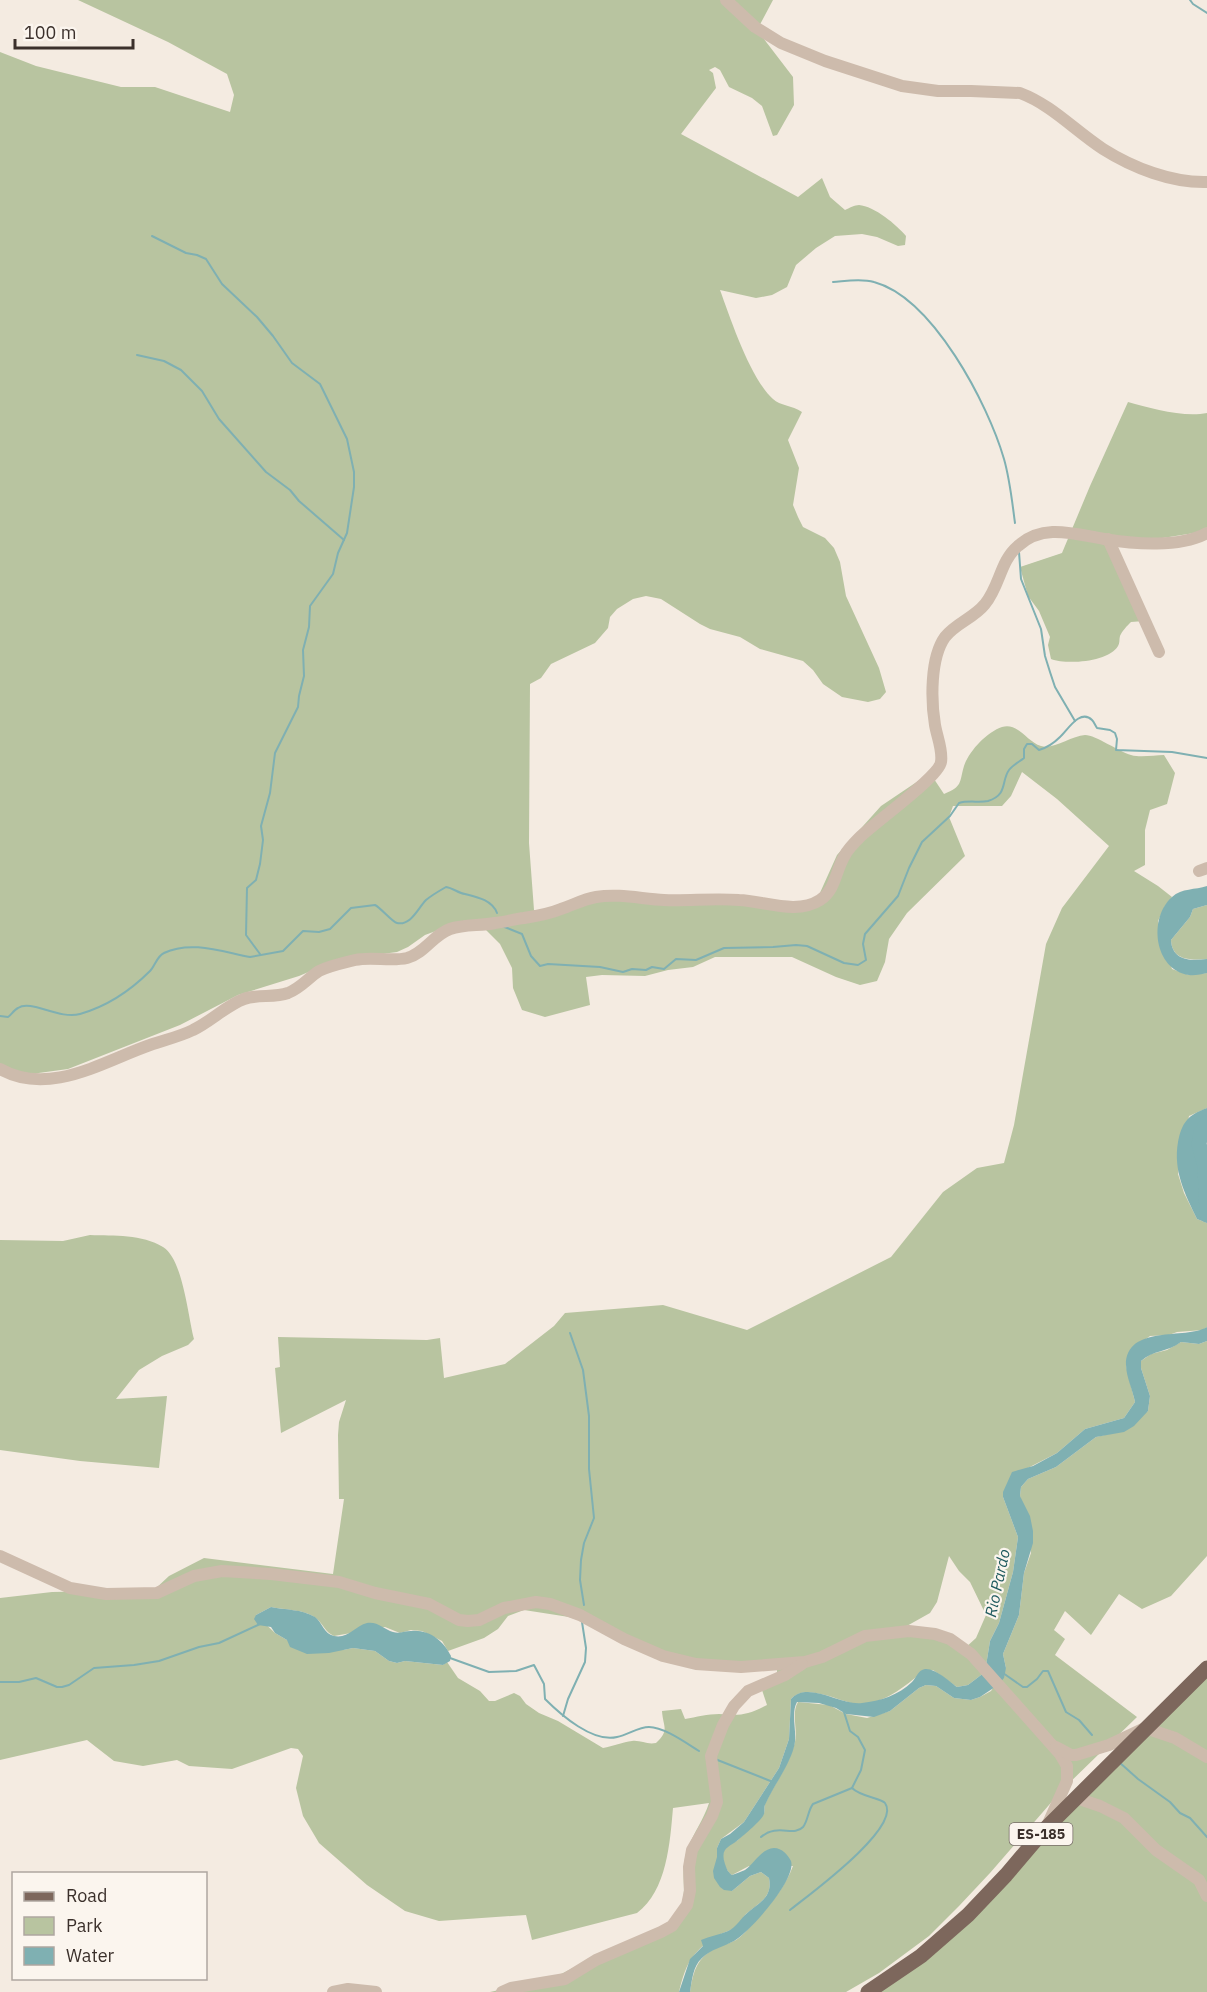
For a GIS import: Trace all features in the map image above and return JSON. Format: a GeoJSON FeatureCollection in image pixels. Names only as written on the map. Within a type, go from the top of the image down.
{"type":"FeatureCollection","features":[{"type":"Feature","properties":{"kind":"main road","name":"ES-185"},"geometry":{"type":"LineString","coordinates":[[868,1992],[921,1956],[968,1915],[1046,1828],[1207,1668]]}},
{"type":"Feature","properties":{"kind":"street"},"geometry":{"type":"LineString","coordinates":[[726,0],[766,35],[815,57],[902,86],[921,90],[1020,93],[1049,107],[1102,148],[1126,162],[1175,180],[1207,182]]}},
{"type":"Feature","properties":{"kind":"street"},"geometry":{"type":"LineString","coordinates":[[0,1069],[26,1078],[68,1077],[151,1044],[188,1033],[243,999],[289,993],[302,986],[314,974],[330,967],[365,958],[405,958],[419,953],[436,937],[451,929],[541,915],[600,896],[666,900],[743,900],[793,906],[814,904],[828,894],[844,857],[859,838],[938,771],[941,753],[933,707],[933,680],[937,654],[946,635],[985,603],[995,589],[1003,564],[1017,546],[1032,536],[1057,531],[1108,540],[1176,543],[1204,536],[1207,533]]}},
{"type":"Feature","properties":{"kind":"street"},"geometry":{"type":"LineString","coordinates":[[1108,540],[1159,652]]}},
{"type":"Feature","properties":{"kind":"street"},"geometry":{"type":"LineString","coordinates":[[0,1556],[70,1588],[106,1594],[157,1593],[194,1576],[222,1571],[339,1582],[375,1593],[429,1604],[459,1620],[468,1621],[479,1620],[504,1608],[536,1602],[550,1604],[572,1612],[663,1656],[680,1661],[741,1667],[806,1662],[822,1657],[865,1636],[909,1631],[935,1634],[950,1639],[971,1654],[1060,1754],[1067,1766],[1068,1772],[1064,1788],[1046,1828]]}},
{"type":"Feature","properties":{"kind":"street"},"geometry":{"type":"LineString","coordinates":[[501,1992],[511,1988],[565,1979],[596,1960],[672,1926],[687,1905],[692,1850],[712,1816],[717,1802],[711,1756],[723,1725],[734,1706],[748,1691],[785,1675],[806,1662]]}},
{"type":"Feature","properties":{"kind":"street"},"geometry":{"type":"LineString","coordinates":[[1052,1745],[1065,1753],[1076,1755],[1109,1745],[1145,1728],[1175,1738],[1207,1757]]}},
{"type":"Feature","properties":{"kind":"street"},"geometry":{"type":"LineString","coordinates":[[1076,1798],[1100,1806],[1124,1818],[1156,1851],[1199,1880],[1207,1896]]}},
{"type":"Feature","properties":{"kind":"street"},"geometry":{"type":"LineString","coordinates":[[333,1992],[348,1989],[375,1992]]}},
{"type":"Feature","properties":{"kind":"green space"},"geometry":{"type":"Polygon","coordinates":[[[78,0],[773,0],[757,30],[793,77],[794,105],[777,135],[773,136],[762,106],[752,98],[729,87],[720,70],[715,67],[709,70],[713,73],[716,88],[681,134],[798,197],[822,178],[830,197],[845,210],[859,205],[865,206],[878,212],[906,236],[905,245],[898,246],[877,237],[862,234],[835,236],[796,265],[787,287],[772,295],[756,298],[720,290],[742,348],[765,390],[776,401],[802,412],[788,440],[799,468],[793,505],[803,527],[825,538],[834,548],[840,562],[846,596],[879,668],[886,692],[880,699],[868,702],[842,697],[823,684],[803,661],[760,649],[740,637],[710,629],[661,599],[646,596],[633,599],[617,609],[610,617],[608,628],[595,643],[551,664],[541,678],[530,684],[529,843],[534,910],[542,910],[585,898],[800,906],[819,895],[837,855],[881,806],[930,773],[944,794],[954,789],[959,783],[966,760],[974,748],[990,733],[1002,727],[1013,727],[1036,744],[1046,747],[1085,735],[1131,755],[1164,755],[1175,773],[1167,804],[1150,810],[1145,830],[1145,865],[1134,871],[1172,897],[1158,921],[1172,969],[1189,975],[1207,973],[1207,1108],[1189,1116],[1178,1174],[1184,1193],[1197,1219],[1207,1223],[1207,1327],[1203,1330],[1150,1336],[1131,1350],[1126,1366],[1135,1402],[1124,1418],[1085,1429],[1057,1453],[1024,1470],[1003,1497],[1018,1537],[1013,1572],[999,1623],[990,1641],[985,1672],[968,1685],[957,1687],[933,1670],[917,1677],[881,1700],[865,1704],[850,1703],[823,1694],[805,1692],[791,1699],[789,1739],[779,1768],[744,1822],[721,1839],[717,1848],[732,1891],[750,1876],[761,1872],[769,1878],[769,1890],[764,1899],[746,1914],[738,1925],[702,1946],[687,1967],[679,1992],[490,1992],[555,1977],[662,1927],[680,1908],[683,1900],[684,1862],[687,1850],[709,1803],[673,1808],[668,1850],[661,1879],[647,1904],[637,1913],[532,1940],[526,1915],[439,1921],[405,1911],[367,1885],[319,1843],[303,1816],[296,1788],[303,1756],[298,1749],[291,1748],[232,1769],[189,1766],[177,1760],[143,1766],[114,1761],[87,1740],[0,1760],[0,1598],[52,1592],[154,1590],[169,1576],[204,1558],[333,1574],[344,1499],[339,1499],[338,1435],[339,1422],[346,1400],[281,1433],[275,1368],[280,1367],[278,1337],[427,1340],[440,1338],[444,1378],[505,1364],[554,1326],[565,1313],[663,1305],[747,1330],[891,1257],[943,1192],[977,1168],[1004,1163],[1014,1125],[1046,944],[1062,908],[1109,846],[1057,799],[1022,772],[1011,796],[1002,806],[953,806],[949,817],[965,856],[907,913],[889,939],[885,962],[877,981],[860,985],[792,957],[715,957],[693,967],[645,976],[586,977],[590,1005],[545,1017],[522,1010],[513,988],[512,968],[500,944],[484,928],[444,928],[425,935],[397,952],[337,960],[299,976],[238,995],[180,1025],[68,1069],[24,1075],[0,1070],[0,52],[36,66],[121,87],[155,87],[230,112],[234,95],[227,74],[168,42],[78,0]],[[949,1556],[937,1602],[930,1613],[905,1627],[964,1649],[976,1638],[986,1615],[970,1582],[949,1556]],[[271,1607],[256,1615],[275,1633],[287,1640],[343,1650],[353,1648],[375,1651],[389,1661],[397,1663],[405,1661],[443,1665],[447,1662],[458,1678],[480,1691],[489,1701],[495,1701],[514,1693],[539,1713],[558,1721],[603,1748],[632,1741],[656,1743],[663,1735],[665,1728],[662,1711],[681,1709],[685,1719],[715,1714],[739,1715],[754,1711],[767,1705],[760,1684],[777,1675],[777,1668],[750,1663],[695,1660],[657,1652],[594,1625],[569,1617],[524,1610],[508,1616],[498,1629],[484,1638],[448,1651],[442,1641],[422,1631],[411,1630],[400,1633],[385,1627],[334,1636],[312,1616],[271,1607]]]}},
{"type":"Feature","properties":{"kind":"green space"},"geometry":{"type":"Polygon","coordinates":[[[1128,402],[1178,413],[1207,413],[1207,531],[1106,547],[1144,621],[1131,622],[1121,634],[1118,646],[1106,656],[1087,661],[1058,661],[1051,659],[1048,645],[1050,637],[1039,611],[1028,596],[1020,567],[1062,553],[1128,402]]]}},
{"type":"Feature","properties":{"kind":"green space"},"geometry":{"type":"Polygon","coordinates":[[[1207,905],[1207,959],[1189,959],[1179,956],[1172,947],[1171,940],[1190,917],[1193,909],[1207,905]]]}},
{"type":"Feature","properties":{"kind":"green space"},"geometry":{"type":"Polygon","coordinates":[[[90,1235],[128,1236],[163,1247],[170,1253],[175,1263],[184,1289],[194,1339],[188,1345],[162,1356],[139,1370],[116,1399],[167,1396],[159,1468],[80,1461],[0,1450],[0,1240],[63,1241],[90,1235]]]}},
{"type":"Feature","properties":{"kind":"green space"},"geometry":{"type":"Polygon","coordinates":[[[1207,1341],[1207,1556],[1171,1596],[1142,1609],[1119,1594],[1091,1635],[1065,1611],[1054,1630],[1065,1639],[1055,1655],[1137,1717],[1062,1790],[990,1873],[929,1936],[879,1973],[846,1992],[690,1992],[694,1973],[703,1957],[714,1949],[736,1940],[744,1933],[777,1895],[793,1866],[749,1866],[732,1875],[725,1866],[723,1854],[726,1847],[738,1840],[764,1813],[765,1804],[786,1766],[795,1742],[795,1711],[798,1702],[829,1705],[846,1714],[867,1718],[890,1711],[926,1685],[936,1686],[954,1698],[971,1700],[991,1691],[1006,1668],[1003,1654],[1019,1615],[1024,1573],[1031,1553],[1020,1496],[1021,1487],[1028,1479],[1056,1467],[1096,1437],[1113,1433],[1148,1411],[1150,1396],[1141,1361],[1151,1354],[1167,1350],[1181,1342],[1199,1344],[1207,1341]]]}},
{"type":"Feature","properties":{"kind":"green space"},"geometry":{"type":"Polygon","coordinates":[[[1207,1667],[1207,1992],[872,1992],[920,1960],[1207,1667]]]}},
{"type":"Feature","properties":{"kind":"water"},"geometry":{"type":"Polygon","coordinates":[[[1207,886],[1207,905],[1193,909],[1190,917],[1171,940],[1172,947],[1179,956],[1195,960],[1207,959],[1207,973],[1189,975],[1177,971],[1168,964],[1162,954],[1158,942],[1160,917],[1164,906],[1176,894],[1207,886]]]}},
{"type":"Feature","properties":{"kind":"water"},"geometry":{"type":"Polygon","coordinates":[[[1207,1108],[1207,1129],[1201,1147],[1207,1167],[1207,1223],[1197,1219],[1188,1200],[1181,1182],[1177,1153],[1184,1124],[1195,1113],[1207,1108]]]}},
{"type":"Feature","properties":{"kind":"water"},"geometry":{"type":"Polygon","coordinates":[[[1207,1327],[1207,1341],[1199,1344],[1181,1342],[1141,1361],[1150,1396],[1148,1411],[1134,1426],[1124,1432],[1096,1437],[1056,1467],[1028,1479],[1021,1487],[1020,1496],[1030,1516],[1033,1543],[1024,1573],[1019,1615],[1003,1654],[1006,1668],[1004,1678],[998,1685],[971,1700],[954,1698],[936,1686],[926,1685],[890,1711],[874,1717],[846,1714],[819,1703],[797,1702],[794,1712],[794,1747],[765,1805],[764,1814],[724,1851],[726,1868],[732,1875],[745,1870],[765,1851],[780,1849],[791,1861],[787,1880],[750,1928],[734,1941],[709,1952],[699,1961],[693,1973],[690,1992],[679,1992],[690,1959],[703,1946],[701,1940],[733,1928],[763,1900],[769,1891],[769,1878],[761,1872],[750,1876],[732,1891],[720,1887],[714,1878],[713,1871],[721,1839],[744,1822],[779,1768],[789,1739],[791,1699],[806,1692],[862,1703],[889,1697],[912,1682],[925,1669],[937,1673],[957,1687],[968,1685],[985,1672],[990,1641],[999,1623],[1013,1572],[1018,1537],[1003,1497],[1012,1472],[1033,1466],[1057,1453],[1085,1429],[1124,1418],[1135,1402],[1126,1365],[1129,1352],[1136,1344],[1146,1338],[1197,1331],[1207,1327]]]}},
{"type":"Feature","properties":{"kind":"water"},"geometry":{"type":"Polygon","coordinates":[[[271,1607],[310,1614],[328,1633],[334,1636],[343,1636],[367,1623],[377,1624],[395,1633],[424,1632],[435,1637],[444,1645],[451,1656],[450,1661],[443,1665],[405,1661],[397,1663],[389,1661],[375,1651],[353,1648],[329,1653],[307,1654],[290,1647],[287,1640],[275,1633],[271,1627],[258,1625],[254,1619],[256,1615],[271,1607]]]}},
{"type":"Feature","properties":{"kind":"waterway"},"geometry":{"type":"LineString","coordinates":[[1190,0],[1207,13]]}},
{"type":"Feature","properties":{"kind":"waterway"},"geometry":{"type":"LineString","coordinates":[[152,236],[186,253],[206,259],[222,284],[257,317],[292,363],[320,384],[347,439],[354,472],[347,533],[338,553],[333,574],[310,606],[309,627],[303,650],[304,676],[298,707],[275,753],[270,793],[261,826],[263,840],[260,864],[256,880],[247,888],[246,935],[260,954]]}},
{"type":"Feature","properties":{"kind":"waterway"},"geometry":{"type":"LineString","coordinates":[[833,282],[869,281],[896,292],[917,309],[937,331],[971,383],[996,436],[1008,475],[1015,523]]}},
{"type":"Feature","properties":{"kind":"waterway"},"geometry":{"type":"LineString","coordinates":[[137,355],[164,361],[181,370],[202,391],[219,419],[266,472],[290,490],[299,501],[344,540]]}},
{"type":"Feature","properties":{"kind":"waterway"},"geometry":{"type":"LineString","coordinates":[[1019,552],[1021,579],[1041,629],[1050,672],[1055,687],[1075,721]]}},
{"type":"Feature","properties":{"kind":"waterway"},"geometry":{"type":"LineString","coordinates":[[502,926],[522,934],[531,956],[540,966],[548,964],[600,967],[623,972],[632,969],[646,970],[652,967],[664,969],[676,959],[696,960],[724,948],[796,945],[807,946],[844,963],[858,965],[866,960],[863,944],[865,934],[898,896],[922,842],[950,816],[959,803],[988,801],[999,795],[1009,770],[1024,758],[1024,749],[1027,744],[1032,744],[1039,750],[1044,748],[1058,739],[1078,719],[1087,717],[1097,728],[1115,733],[1116,750],[1172,752],[1207,758]]}},
{"type":"Feature","properties":{"kind":"waterway"},"geometry":{"type":"LineString","coordinates":[[0,1016],[8,1017],[24,1006],[63,1014],[80,1014],[100,1007],[135,985],[150,971],[160,956],[174,949],[196,947],[250,957],[283,951],[303,931],[319,932],[330,929],[351,908],[375,905],[395,922],[406,922],[414,916],[426,900],[446,887],[484,900],[492,905],[497,913]]}},
{"type":"Feature","properties":{"kind":"waterway","name":"Rio Pardo"},"geometry":{"type":"LineString","coordinates":[[1207,1123],[1201,1133],[1199,1144],[1205,1166],[1207,1215]]}},
{"type":"Feature","properties":{"kind":"waterway"},"geometry":{"type":"LineString","coordinates":[[570,1333],[583,1370],[589,1416],[589,1469],[594,1518],[584,1543],[581,1560],[580,1580],[584,1605]]}},
{"type":"Feature","properties":{"kind":"waterway"},"geometry":{"type":"LineString","coordinates":[[563,1716],[585,1662],[586,1648],[582,1622]]}},
{"type":"Feature","properties":{"kind":"waterway"},"geometry":{"type":"LineString","coordinates":[[0,1682],[19,1682],[36,1678],[62,1687],[69,1685],[94,1668],[159,1661],[199,1647],[219,1643],[260,1624]]}},
{"type":"Feature","properties":{"kind":"waterway"},"geometry":{"type":"LineString","coordinates":[[450,1658],[489,1672],[516,1671],[534,1665],[544,1684],[545,1699],[568,1720],[588,1732],[608,1738],[645,1727],[655,1728],[675,1736],[699,1751]]}},
{"type":"Feature","properties":{"kind":"waterway"},"geometry":{"type":"LineString","coordinates":[[1003,1673],[1023,1687],[1027,1687],[1043,1671],[1048,1671],[1066,1712],[1079,1720],[1092,1735]]}},
{"type":"Feature","properties":{"kind":"waterway"},"geometry":{"type":"LineString","coordinates":[[761,1837],[773,1831],[799,1830],[805,1825],[813,1804],[852,1788],[861,1770],[865,1750],[858,1737],[850,1731],[844,1712]]}},
{"type":"Feature","properties":{"kind":"waterway"},"geometry":{"type":"LineString","coordinates":[[715,1759],[773,1782]]}},
{"type":"Feature","properties":{"kind":"waterway"},"geometry":{"type":"LineString","coordinates":[[1119,1762],[1170,1802],[1180,1813],[1190,1818],[1207,1837]]}},
{"type":"Feature","properties":{"kind":"waterway"},"geometry":{"type":"LineString","coordinates":[[790,1910],[850,1861],[880,1828],[887,1814],[885,1803],[852,1788]]}}]}
